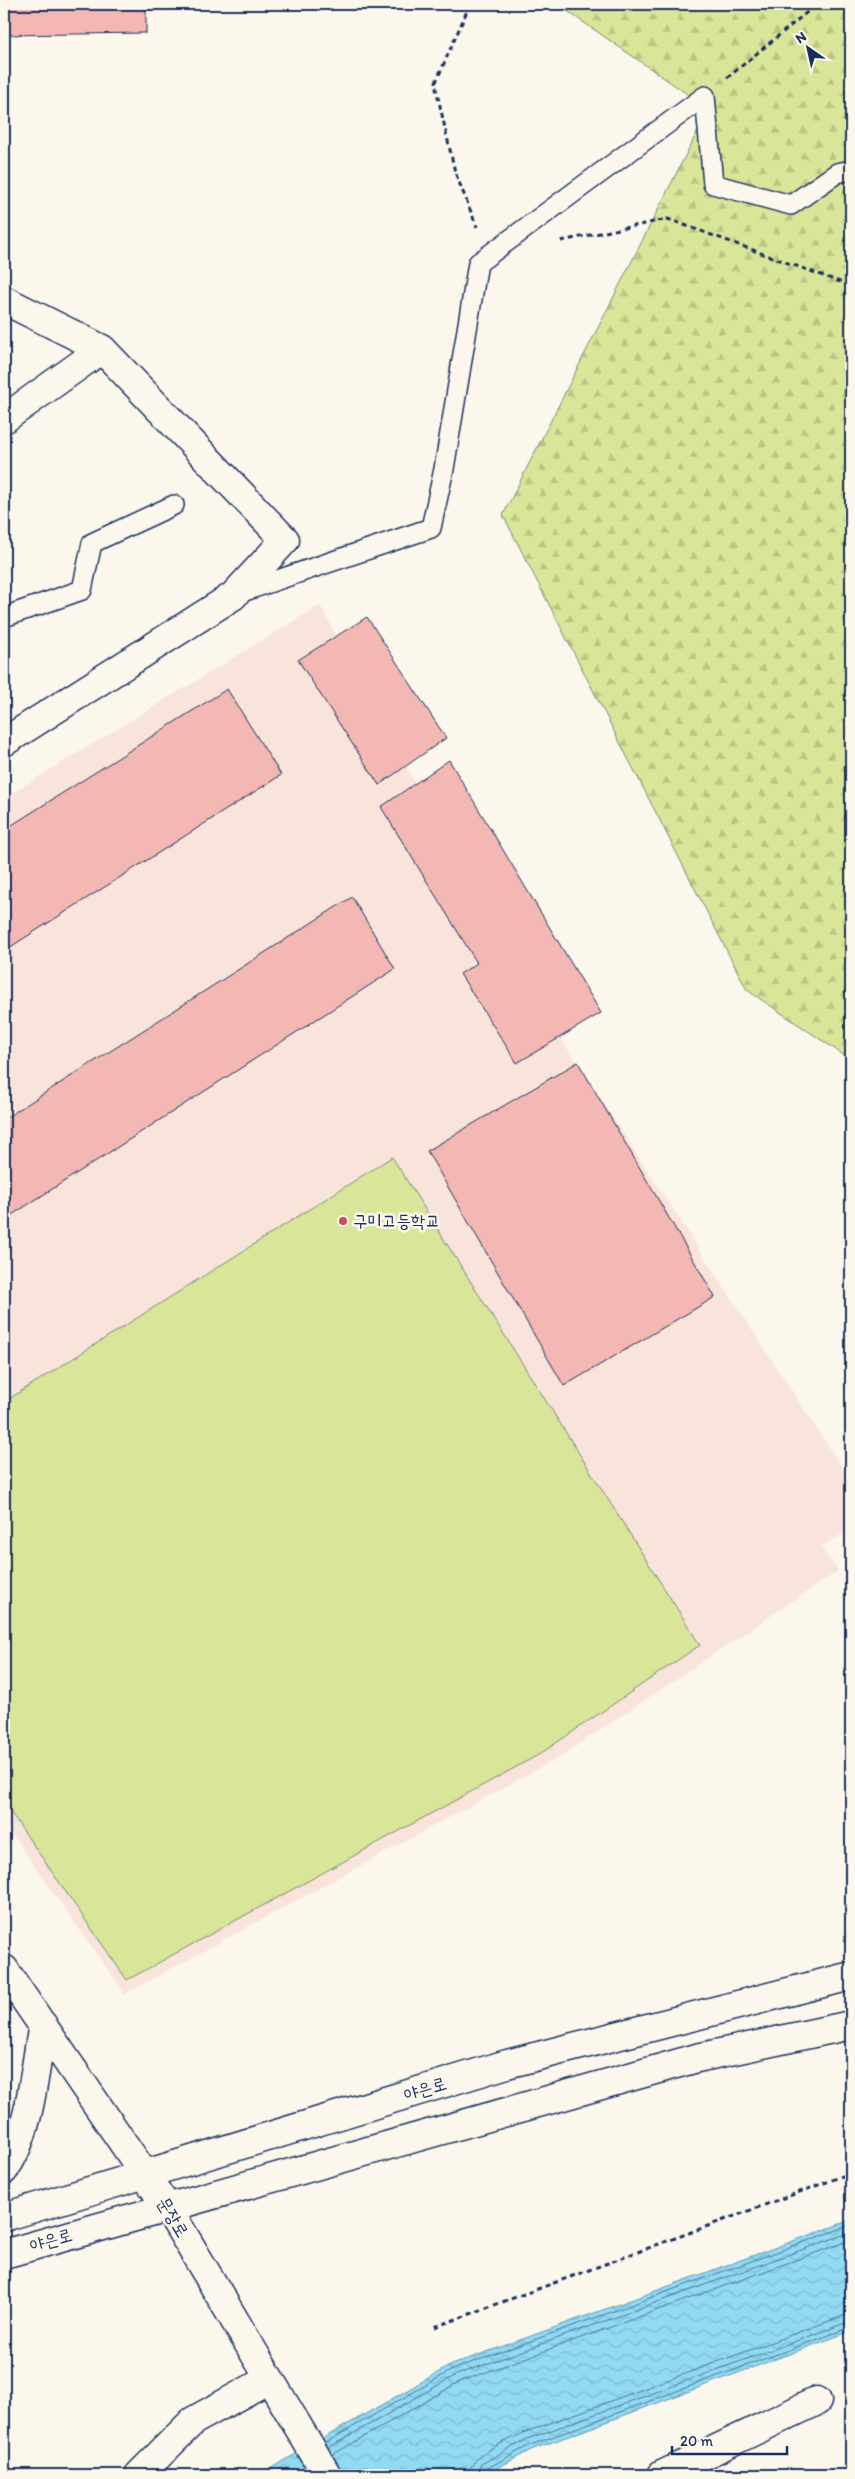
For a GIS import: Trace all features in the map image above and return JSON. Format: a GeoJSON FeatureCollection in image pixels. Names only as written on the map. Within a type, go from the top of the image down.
{"type":"FeatureCollection","features":[{"type":"Feature","properties":{"kind":"street"},"geometry":{"type":"LineString","coordinates":[[4,300],[102,349],[286,540],[233,596],[4,742]]}},
{"type":"Feature","properties":{"kind":"street"},"geometry":{"type":"LineString","coordinates":[[4,420],[102,349]]}},
{"type":"Feature","properties":{"kind":"street","name":"문장로"},"geometry":{"type":"LineString","coordinates":[[4,1969],[167,2207],[327,2475]]}},
{"type":"Feature","properties":{"kind":"street","name":"야은로"},"geometry":{"type":"LineString","coordinates":[[4,2217],[507,2064],[851,1976]]}},
{"type":"Feature","properties":{"kind":"street"},"geometry":{"type":"LineString","coordinates":[[4,2170],[9,2163],[25,2120],[42,2025]]}},
{"type":"Feature","properties":{"kind":"street","name":"야은로"},"geometry":{"type":"LineString","coordinates":[[4,2254],[697,2058],[851,2026]]}},
{"type":"Feature","properties":{"kind":"street"},"geometry":{"type":"LineString","coordinates":[[139,2475],[193,2421],[269,2378]]}},
{"type":"Feature","properties":{"kind":"street"},"geometry":{"type":"LineString","coordinates":[[662,2475],[817,2401]]}},
{"type":"Feature","properties":{"kind":"lane"},"geometry":{"type":"LineString","coordinates":[[233,596],[431,528],[444,468],[478,263],[705,96]]}},
{"type":"Feature","properties":{"kind":"lane"},"geometry":{"type":"LineString","coordinates":[[705,96],[713,184],[791,205],[837,173],[851,170]]}},
{"type":"Feature","properties":{"kind":"lane"},"geometry":{"type":"LineString","coordinates":[[4,617],[82,590],[92,543],[174,505]]}},
{"type":"Feature","properties":{"kind":"path"},"geometry":{"type":"LineString","coordinates":[[470,4],[435,84],[455,172],[488,255]]}},
{"type":"Feature","properties":{"kind":"path"},"geometry":{"type":"LineString","coordinates":[[705,96],[817,4]]}},
{"type":"Feature","properties":{"kind":"path"},"geometry":{"type":"LineString","coordinates":[[554,242],[668,219],[851,286]]}},
{"type":"Feature","properties":{"kind":"path"},"geometry":{"type":"LineString","coordinates":[[435,2327],[851,2173]]}},
{"type":"Feature","properties":{"kind":"shaded area","name":"구미고등학교"},"geometry":{"type":"Polygon","coordinates":[[[320,605],[511,962],[851,1481],[851,1529],[821,1547],[838,1571],[558,1758],[125,1994],[4,1823],[4,798],[320,605]]]}},
{"type":"Feature","properties":{"kind":"green space"},"geometry":{"type":"Polygon","coordinates":[[[557,4],[851,4],[851,1060],[747,990],[503,515],[709,109],[557,4]]]}},
{"type":"Feature","properties":{"kind":"green space"},"geometry":{"type":"Polygon","coordinates":[[[392,1157],[700,1645],[540,1754],[127,1980],[4,1803],[4,1402],[392,1157]]]}},
{"type":"Feature","properties":{"kind":"water"},"geometry":{"type":"Polygon","coordinates":[[[851,2220],[851,2331],[531,2450],[484,2475],[259,2475],[451,2365],[851,2220]]]}},
{"type":"Feature","properties":{"kind":"building"},"geometry":{"type":"Polygon","coordinates":[[[4,4],[146,4],[146,33],[4,35],[4,4]]]}},
{"type":"Feature","properties":{"kind":"building"},"geometry":{"type":"Polygon","coordinates":[[[367,617],[446,738],[379,785],[298,660],[367,617]]]}},
{"type":"Feature","properties":{"kind":"building"},"geometry":{"type":"Polygon","coordinates":[[[227,689],[281,775],[4,951],[4,830],[227,689]]]}},
{"type":"Feature","properties":{"kind":"building"},"geometry":{"type":"Polygon","coordinates":[[[449,760],[601,1013],[517,1063],[460,974],[477,963],[381,807],[449,760]]]}},
{"type":"Feature","properties":{"kind":"building"},"geometry":{"type":"Polygon","coordinates":[[[352,897],[395,969],[4,1220],[4,1119],[352,897]]]}},
{"type":"Feature","properties":{"kind":"building"},"geometry":{"type":"Polygon","coordinates":[[[578,1062],[715,1297],[564,1386],[427,1151],[578,1062]]]}},
{"type":"Feature","properties":{"kind":"place","name":"구미고등학교"},"geometry":{"type":"Point","coordinates":[343,1221]}}]}
